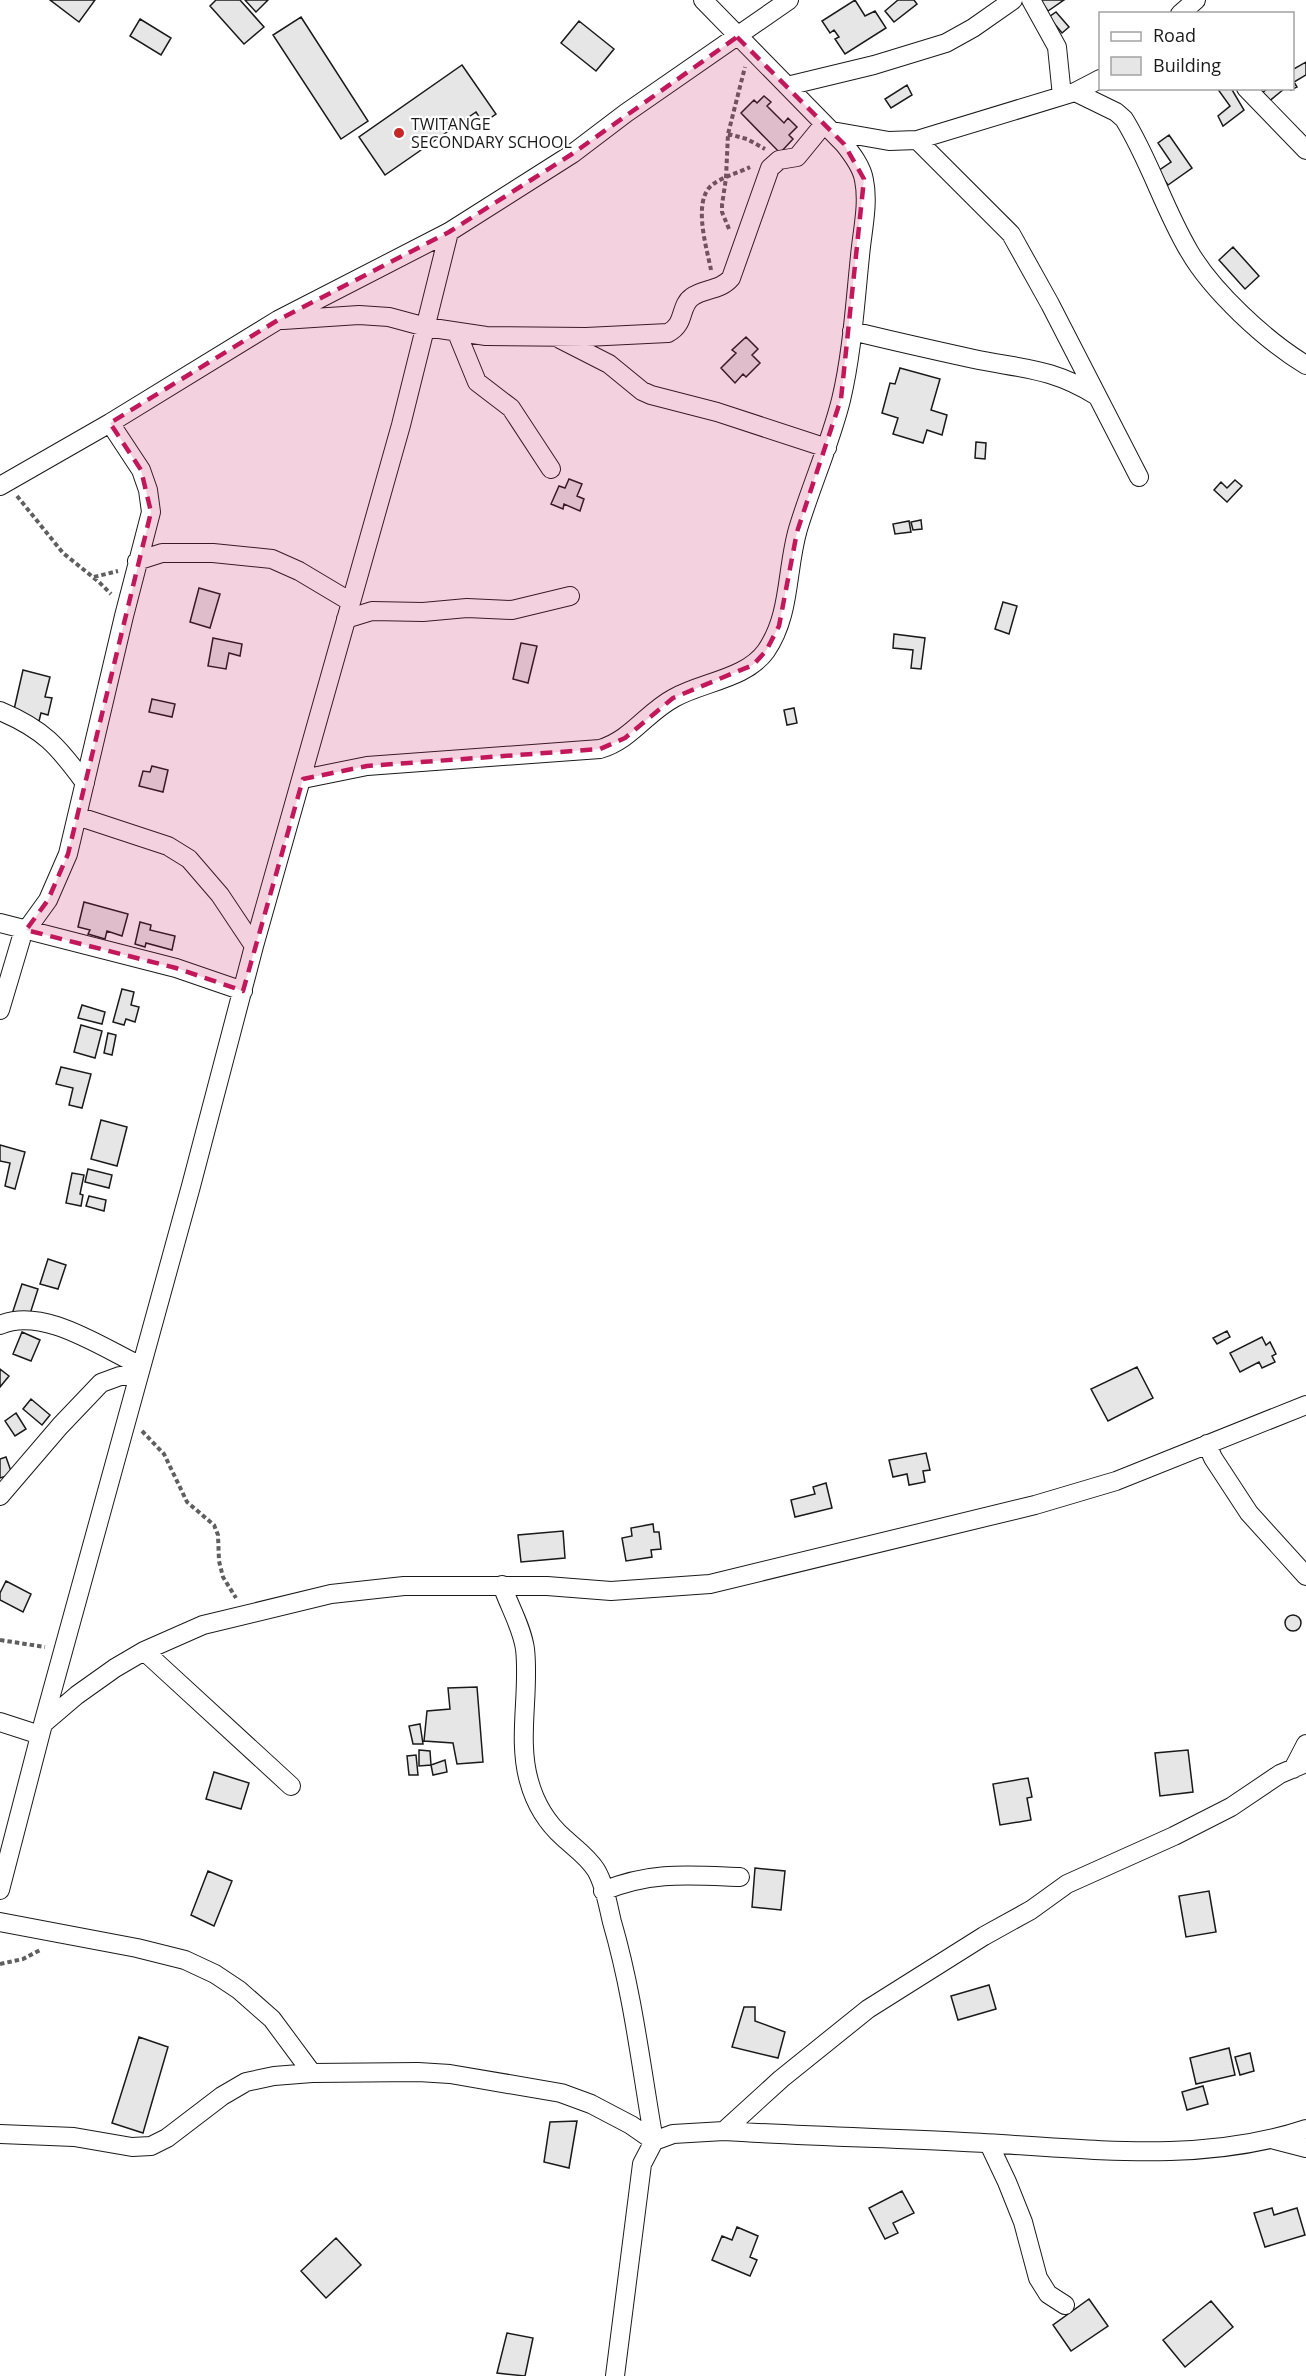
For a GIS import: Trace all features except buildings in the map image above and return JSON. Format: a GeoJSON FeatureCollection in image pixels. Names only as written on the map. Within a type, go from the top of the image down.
{"type":"FeatureCollection","features":[{"type":"Feature","properties":{"kind":"street"},"geometry":{"type":"LineString","coordinates":[[303,779],[392,764],[600,749],[625,738],[673,698],[753,665],[766,651],[779,626],[790,585],[797,532],[827,448],[841,399],[852,331],[865,204],[864,178],[855,158],[828,128],[703,0]]}},
{"type":"Feature","properties":{"kind":"street"},"geometry":{"type":"LineString","coordinates":[[3,484],[110,423],[278,320],[449,232],[572,154],[626,113],[744,42],[789,0]]}},
{"type":"Feature","properties":{"kind":"street"},"geometry":{"type":"LineString","coordinates":[[787,86],[874,65],[946,43],[973,28],[1013,0]]}},
{"type":"Feature","properties":{"kind":"street"},"geometry":{"type":"LineString","coordinates":[[1031,0],[1057,47],[1069,94]]}},
{"type":"Feature","properties":{"kind":"street"},"geometry":{"type":"LineString","coordinates":[[1182,12],[1196,0]]}},
{"type":"Feature","properties":{"kind":"street"},"geometry":{"type":"LineString","coordinates":[[828,128],[889,141],[917,140],[1069,94],[1099,80]]}},
{"type":"Feature","properties":{"kind":"street"},"geometry":{"type":"LineString","coordinates":[[1248,90],[1306,150]]}},
{"type":"Feature","properties":{"kind":"street"},"geometry":{"type":"LineString","coordinates":[[1069,94],[1116,112],[1124,119],[1190,253],[1247,320],[1306,365]]}},
{"type":"Feature","properties":{"kind":"street"},"geometry":{"type":"LineString","coordinates":[[278,320],[359,315],[389,317],[426,327],[486,336],[555,337],[668,333],[678,326],[688,301],[693,296],[715,289],[727,283],[731,278],[770,168],[779,160],[797,157],[828,128]]}},
{"type":"Feature","properties":{"kind":"street"},"geometry":{"type":"LineString","coordinates":[[917,140],[1011,234],[1050,304],[1139,477]]}},
{"type":"Feature","properties":{"kind":"street"},"geometry":{"type":"LineString","coordinates":[[1,1881],[254,946],[303,779],[426,327],[449,232]]}},
{"type":"Feature","properties":{"kind":"street"},"geometry":{"type":"LineString","coordinates":[[852,331],[921,348],[1027,367],[1060,376],[1097,396]]}},
{"type":"Feature","properties":{"kind":"street"},"geometry":{"type":"LineString","coordinates":[[457,333],[477,382],[511,408],[551,469]]}},
{"type":"Feature","properties":{"kind":"street"},"geometry":{"type":"LineString","coordinates":[[555,337],[609,364],[642,391],[651,395],[717,412],[827,448]]}},
{"type":"Feature","properties":{"kind":"street"},"geometry":{"type":"LineString","coordinates":[[0,1010],[14,961],[26,930],[48,900],[68,854],[137,561],[151,512],[148,490],[141,470],[110,423]]}},
{"type":"Feature","properties":{"kind":"street"},"geometry":{"type":"LineString","coordinates":[[137,561],[162,553],[213,553],[272,559],[299,571],[349,610],[423,612],[467,608],[512,610],[570,596]]}},
{"type":"Feature","properties":{"kind":"street"},"geometry":{"type":"LineString","coordinates":[[0,711],[38,730],[54,744],[85,783]]}},
{"type":"Feature","properties":{"kind":"street"},"geometry":{"type":"LineString","coordinates":[[77,816],[168,846],[189,859],[220,895],[254,946]]}},
{"type":"Feature","properties":{"kind":"street"},"geometry":{"type":"LineString","coordinates":[[0,923],[176,968],[243,991]]}},
{"type":"Feature","properties":{"kind":"street"},"geometry":{"type":"LineString","coordinates":[[0,1325],[10,1320],[24,1319],[48,1322],[139,1371]]}},
{"type":"Feature","properties":{"kind":"street"},"geometry":{"type":"LineString","coordinates":[[0,1496],[72,1412],[101,1383],[139,1371]]}},
{"type":"Feature","properties":{"kind":"street"},"geometry":{"type":"LineString","coordinates":[[41,1729],[87,1688],[144,1651],[202,1625],[331,1594],[404,1586],[502,1585],[611,1592],[710,1584],[1035,1505],[1116,1481],[1306,1405]]}},
{"type":"Feature","properties":{"kind":"street"},"geometry":{"type":"LineString","coordinates":[[1207,1444],[1213,1458],[1249,1513],[1306,1576]]}},
{"type":"Feature","properties":{"kind":"street"},"geometry":{"type":"LineString","coordinates":[[502,1585],[525,1648],[525,1743],[528,1779],[536,1802],[546,1818],[581,1852],[596,1871],[603,1891],[622,1957],[654,2141],[642,2164],[615,2376]]}},
{"type":"Feature","properties":{"kind":"street"},"geometry":{"type":"LineString","coordinates":[[144,1651],[291,1786]]}},
{"type":"Feature","properties":{"kind":"street"},"geometry":{"type":"LineString","coordinates":[[0,1722],[41,1729]]}},
{"type":"Feature","properties":{"kind":"street"},"geometry":{"type":"LineString","coordinates":[[724,2132],[821,2045],[878,2003],[984,1936],[1032,1910],[1067,1884],[1183,1832],[1231,1807],[1280,1774],[1300,1766],[1306,1744]]}},
{"type":"Feature","properties":{"kind":"street"},"geometry":{"type":"LineString","coordinates":[[603,1891],[629,1881],[666,1876],[703,1874],[740,1877]]}},
{"type":"Feature","properties":{"kind":"street"},"geometry":{"type":"LineString","coordinates":[[0,1922],[69,1934],[185,1960],[215,1974],[239,1990],[272,2019],[312,2073]]}},
{"type":"Feature","properties":{"kind":"street"},"geometry":{"type":"LineString","coordinates":[[0,2134],[74,2137],[132,2147],[151,2146],[167,2139],[222,2096],[246,2082],[274,2076],[312,2073],[418,2072],[450,2074],[561,2092],[591,2104],[631,2125],[654,2141]]}},
{"type":"Feature","properties":{"kind":"street"},"geometry":{"type":"LineString","coordinates":[[654,2141],[673,2134],[724,2132],[1079,2149],[1169,2151],[1223,2148],[1275,2140],[1306,2129]]}},
{"type":"Feature","properties":{"kind":"street"},"geometry":{"type":"LineString","coordinates":[[1275,2140],[1306,2148]]}},
{"type":"Feature","properties":{"kind":"street"},"geometry":{"type":"LineString","coordinates":[[989,2144],[1023,2222],[1038,2278],[1048,2294],[1065,2304]]}},
{"type":"Feature","properties":{"kind":"path"},"geometry":{"type":"LineString","coordinates":[[739,255],[722,212],[729,134],[744,42]]}},
{"type":"Feature","properties":{"kind":"path"},"geometry":{"type":"LineString","coordinates":[[729,134],[756,143],[779,160]]}},
{"type":"Feature","properties":{"kind":"path"},"geometry":{"type":"LineString","coordinates":[[715,289],[704,237],[702,199],[712,185],[726,178]]}},
{"type":"Feature","properties":{"kind":"path"},"geometry":{"type":"LineString","coordinates":[[3,484],[63,553],[99,582],[111,595],[124,616]]}},
{"type":"Feature","properties":{"kind":"path"},"geometry":{"type":"LineString","coordinates":[[126,1417],[164,1454],[187,1502],[214,1525],[218,1535],[219,1561],[223,1577],[242,1605],[255,1614]]}},
{"type":"Feature","properties":{"kind":"path"},"geometry":{"type":"LineString","coordinates":[[0,1640],[64,1651]]}},
{"type":"Feature","properties":{"kind":"path"},"geometry":{"type":"LineString","coordinates":[[0,1965],[22,1959],[69,1934]]}},
{"type":"Feature","properties":{"kind":"highlighted area"},"geometry":{"type":"Polygon","coordinates":[[[737,37],[844,144],[864,179],[841,399],[797,532],[779,626],[766,651],[753,665],[673,698],[625,738],[600,749],[367,766],[303,779],[243,991],[176,968],[26,930],[48,900],[68,854],[151,512],[141,470],[110,423],[278,320],[449,232],[572,154],[737,37]]]}},
{"type":"Feature","properties":{"kind":"place","name":"TWITANGE SECONDARY SCHOOL"},"geometry":{"type":"Point","coordinates":[399,133]}}]}
